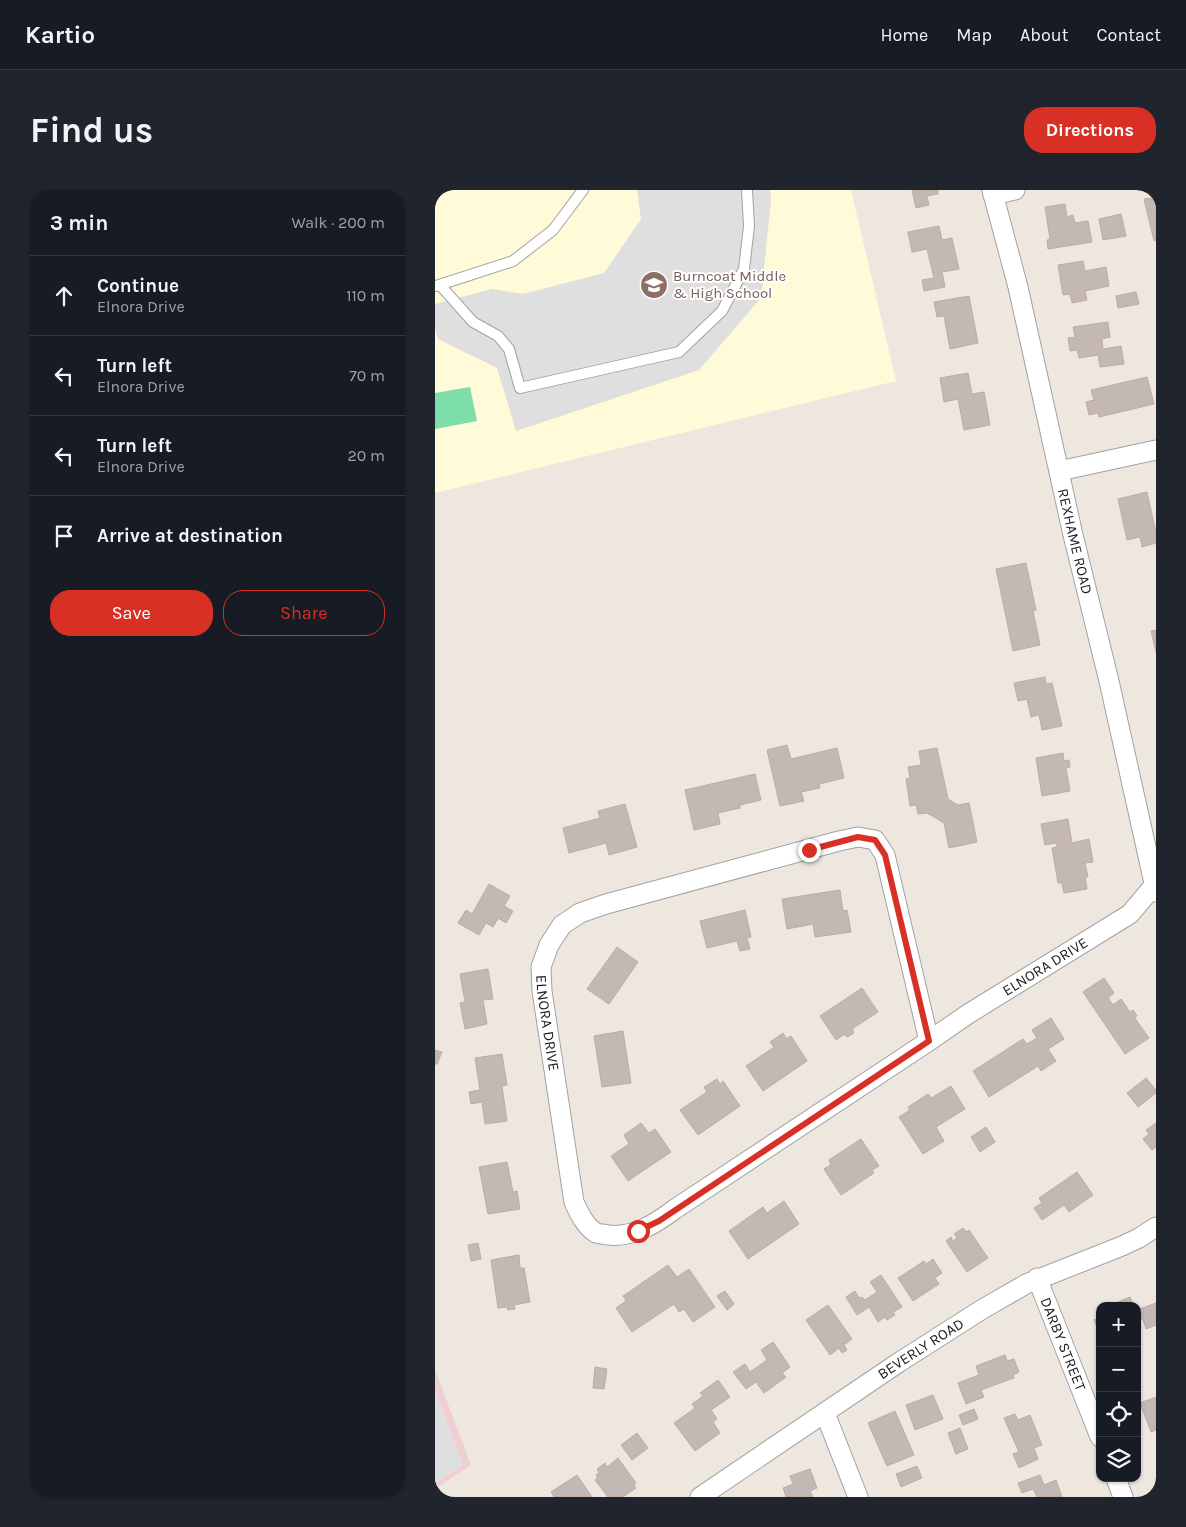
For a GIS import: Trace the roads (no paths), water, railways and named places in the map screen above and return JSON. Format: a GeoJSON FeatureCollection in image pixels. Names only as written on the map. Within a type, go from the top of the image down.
{"type":"FeatureCollection","features":[{"type":"Feature","properties":{"kind":"street"},"geometry":{"type":"LineString","coordinates":[[993,192],[1015,190]]}},
{"type":"Feature","properties":{"kind":"street","name":"REXHAME ROAD"},"geometry":{"type":"LineString","coordinates":[[993,192],[1018,287],[1155,887]]}},
{"type":"Feature","properties":{"kind":"street"},"geometry":{"type":"LineString","coordinates":[[1059,471],[1156,450]]}},
{"type":"Feature","properties":{"kind":"street","name":"ELNORA DRIVE"},"geometry":{"type":"LineString","coordinates":[[929,1041],[885,855],[875,840],[858,837],[606,904],[580,913],[562,925],[549,945],[541,968],[542,991],[574,1202],[582,1219],[597,1233],[617,1236],[638,1231],[659,1221],[929,1041],[968,1014],[1130,914],[1155,887]]}},
{"type":"Feature","properties":{"kind":"street","name":"BEVERLY ROAD"},"geometry":{"type":"LineString","coordinates":[[700,1497],[966,1319],[1037,1278],[1122,1246],[1156,1227]]}},
{"type":"Feature","properties":{"kind":"street","name":"DARBY STREET"},"geometry":{"type":"LineString","coordinates":[[1037,1278],[1096,1427]]}},
{"type":"Feature","properties":{"kind":"street"},"geometry":{"type":"LineString","coordinates":[[825,1413],[858,1497]]}},
{"type":"Feature","properties":{"kind":"street"},"geometry":{"type":"LineString","coordinates":[[1117,1482],[1123,1497]]}},
{"type":"Feature","properties":{"kind":"lane"},"geometry":{"type":"LineString","coordinates":[[583,190],[553,230],[513,261],[437,286],[473,322],[497,336],[509,349],[520,388],[679,352],[722,311],[744,269],[749,226],[747,190]]}},
{"type":"Feature","properties":{"kind":"place","name":"Burncoat Middle & High School"},"geometry":{"type":"Point","coordinates":[654,285]}}]}
